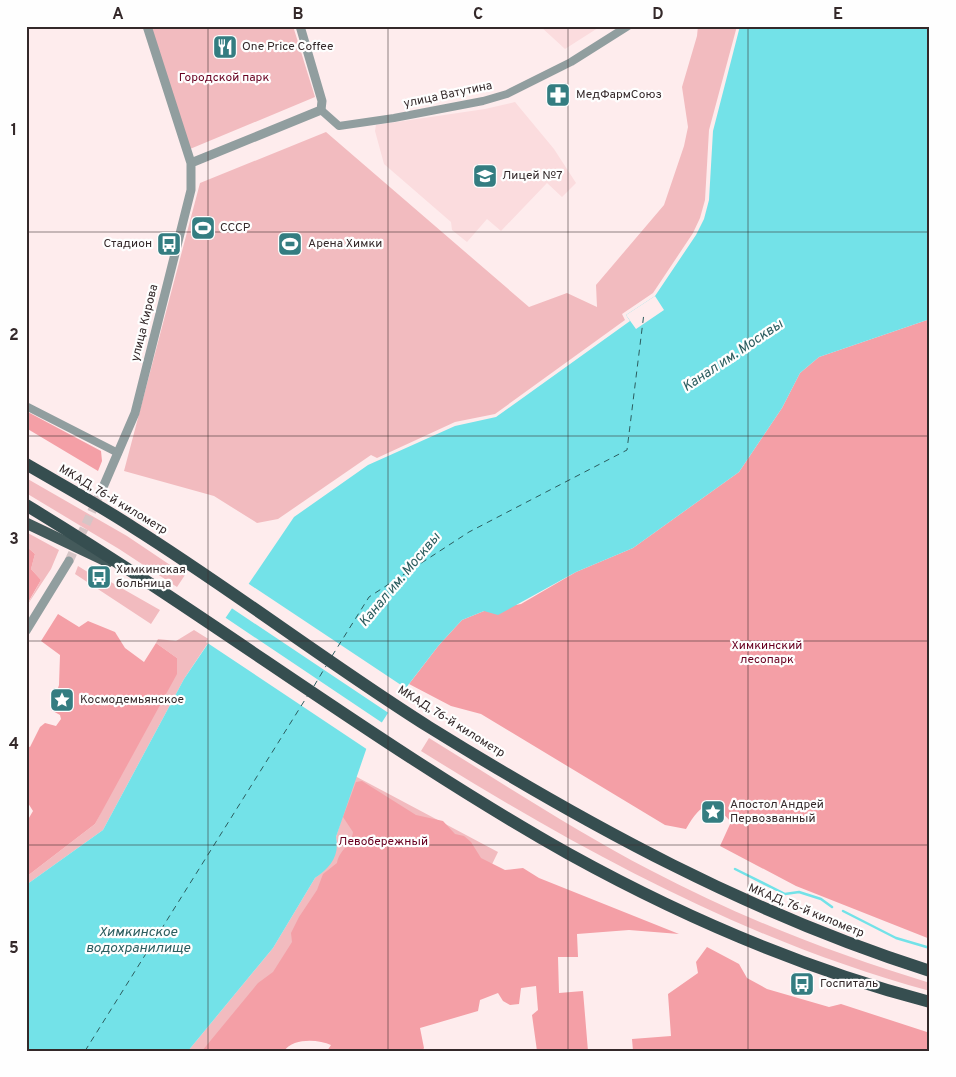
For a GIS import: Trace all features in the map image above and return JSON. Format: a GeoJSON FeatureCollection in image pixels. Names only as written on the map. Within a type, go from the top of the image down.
{"type":"FeatureCollection","features":[{"type":"Feature","properties":{"kind":"highway","name":"МКАД, 76-й километр"},"geometry":{"type":"LineString","coordinates":[[26,464],[134,528],[427,725],[582,818],[654,858],[785,919],[887,958],[930,971]]}},
{"type":"Feature","properties":{"kind":"highway"},"geometry":{"type":"LineString","coordinates":[[26,505],[152,583],[408,754],[553,844],[639,891],[708,923],[847,977],[930,1003]]}},
{"type":"Feature","properties":{"kind":"main road"},"geometry":{"type":"LineString","coordinates":[[26,523],[152,583]]}},
{"type":"Feature","properties":{"kind":"main road"},"geometry":{"type":"LineString","coordinates":[[887,958],[930,967]]}},
{"type":"Feature","properties":{"kind":"street","name":"улица Кирова"},"geometry":{"type":"LineString","coordinates":[[104,485],[135,413],[191,190],[191,163],[147,26]]}},
{"type":"Feature","properties":{"kind":"street"},"geometry":{"type":"LineString","coordinates":[[191,163],[321,110],[323,102],[300,26]]}},
{"type":"Feature","properties":{"kind":"street","name":"улица Ватутина"},"geometry":{"type":"LineString","coordinates":[[321,110],[339,126],[483,101],[527,85],[628,26]]}},
{"type":"Feature","properties":{"kind":"street"},"geometry":{"type":"LineString","coordinates":[[26,406],[118,453]]}},
{"type":"Feature","properties":{"kind":"street"},"geometry":{"type":"LineString","coordinates":[[26,631],[69,561]]}},
{"type":"Feature","properties":{"kind":"shaded area"},"geometry":{"type":"Polygon","coordinates":[[[540,26],[601,26],[565,49],[540,26]]]}},
{"type":"Feature","properties":{"kind":"shaded area","name":"Лицей №7"},"geometry":{"type":"Polygon","coordinates":[[[515,102],[554,149],[576,183],[562,197],[547,183],[501,231],[487,219],[467,242],[452,230],[451,222],[384,164],[375,131],[376,125],[485,109],[515,102]]]}},
{"type":"Feature","properties":{"kind":"green space","name":"Городской парк"},"geometry":{"type":"Polygon","coordinates":[[[151,26],[293,26],[315,97],[190,149],[151,26]]]}},
{"type":"Feature","properties":{"kind":"green space"},"geometry":{"type":"Polygon","coordinates":[[[698,26],[737,26],[709,130],[705,200],[693,233],[653,293],[622,314],[625,320],[495,414],[455,422],[377,458],[371,455],[278,519],[257,523],[214,496],[124,471],[200,183],[326,132],[529,307],[567,293],[597,307],[596,285],[664,205],[684,146],[688,127],[682,87],[697,36],[698,26]]]}},
{"type":"Feature","properties":{"kind":"green space","name":"Химкинский лесопарк"},"geometry":{"type":"Polygon","coordinates":[[[930,319],[930,939],[796,886],[720,846],[731,822],[711,806],[701,809],[686,829],[665,825],[481,714],[451,706],[409,684],[439,645],[462,620],[484,611],[521,604],[576,572],[633,548],[739,472],[782,408],[800,373],[819,357],[930,319]]]}},
{"type":"Feature","properties":{"kind":"green space"},"geometry":{"type":"Polygon","coordinates":[[[26,411],[101,451],[102,461],[98,471],[26,428],[26,411]]]}},
{"type":"Feature","properties":{"kind":"green space"},"geometry":{"type":"Polygon","coordinates":[[[26,478],[127,536],[185,575],[177,587],[119,549],[26,493],[26,478]]]}},
{"type":"Feature","properties":{"kind":"green space"},"geometry":{"type":"Polygon","coordinates":[[[26,532],[59,550],[51,569],[26,607],[41,580],[31,569],[35,554],[26,546],[26,532]]]}},
{"type":"Feature","properties":{"kind":"green space"},"geometry":{"type":"Polygon","coordinates":[[[26,546],[35,554],[31,569],[41,580],[26,606],[26,546]]]}},
{"type":"Feature","properties":{"kind":"green space"},"geometry":{"type":"Polygon","coordinates":[[[78,566],[107,584],[109,581],[160,610],[151,624],[75,574],[78,566]]]}},
{"type":"Feature","properties":{"kind":"green space"},"geometry":{"type":"Polygon","coordinates":[[[58,614],[79,627],[88,621],[115,632],[125,648],[144,662],[156,643],[177,658],[177,674],[95,824],[26,877],[26,823],[33,811],[26,800],[26,746],[30,747],[40,727],[45,723],[56,726],[61,719],[60,715],[51,710],[59,685],[60,655],[41,641],[58,614]]]}},
{"type":"Feature","properties":{"kind":"green space"},"geometry":{"type":"Polygon","coordinates":[[[194,630],[210,640],[184,679],[103,830],[26,885],[26,877],[95,824],[177,658],[156,643],[158,639],[176,641],[194,630]]]}},
{"type":"Feature","properties":{"kind":"green space"},"geometry":{"type":"Polygon","coordinates":[[[429,738],[538,806],[650,870],[752,919],[858,960],[930,983],[930,991],[862,970],[795,946],[666,890],[542,824],[421,751],[429,738]]]}},
{"type":"Feature","properties":{"kind":"green space","name":"Левобережный"},"geometry":{"type":"Polygon","coordinates":[[[355,776],[498,852],[478,893],[230,1051],[188,1051],[273,948],[315,878],[332,860],[336,849],[336,837],[355,776]]]}},
{"type":"Feature","properties":{"kind":"green space"},"geometry":{"type":"Polygon","coordinates":[[[362,781],[416,815],[443,821],[455,834],[464,836],[471,842],[481,858],[505,870],[523,868],[539,878],[679,934],[629,930],[577,934],[578,957],[558,957],[559,993],[583,991],[588,1051],[537,1051],[532,1015],[538,1010],[536,986],[521,988],[519,1004],[510,1005],[503,1001],[498,993],[480,1000],[478,1011],[420,1028],[424,1048],[422,1051],[327,1051],[331,1045],[306,1041],[293,1044],[284,1051],[202,1051],[258,983],[273,972],[292,942],[291,933],[317,890],[323,874],[337,863],[340,854],[352,837],[353,832],[343,817],[356,782],[362,781]]]}},
{"type":"Feature","properties":{"kind":"green space"},"geometry":{"type":"Polygon","coordinates":[[[707,947],[739,964],[747,978],[767,989],[829,1007],[841,1004],[930,1033],[930,1051],[633,1051],[632,1039],[671,1036],[668,994],[698,973],[696,962],[707,947]]]}},
{"type":"Feature","properties":{"kind":"water","name":"Химкинское водохранилище"},"geometry":{"type":"Polygon","coordinates":[[[740,26],[930,26],[930,319],[819,357],[800,373],[782,408],[739,472],[633,548],[576,572],[498,615],[484,611],[462,620],[439,645],[395,702],[368,744],[336,837],[337,850],[333,861],[315,878],[273,948],[188,1051],[26,1051],[26,885],[103,830],[184,679],[294,517],[368,465],[455,426],[496,417],[630,321],[626,315],[655,296],[696,235],[704,219],[709,200],[713,131],[740,26]]]}},
{"type":"Feature","properties":{"kind":"pier"},"geometry":{"type":"Polygon","coordinates":[[[655,296],[664,310],[636,329],[626,315],[655,296]]]}},
{"type":"Feature","properties":{"kind":"pier"},"geometry":{"type":"Polygon","coordinates":[[[246,582],[407,689],[390,714],[230,607],[246,582]]]}},
{"type":"Feature","properties":{"kind":"pier"},"geometry":{"type":"Polygon","coordinates":[[[223,616],[384,724],[368,750],[206,642],[223,616]]]}},
{"type":"Feature","properties":{"kind":"waterway"},"geometry":{"type":"LineString","coordinates":[[735,869],[785,894],[799,892],[821,899],[832,907]]}},
{"type":"Feature","properties":{"kind":"waterway"},"geometry":{"type":"LineString","coordinates":[[843,911],[896,938],[930,948]]}},
{"type":"Feature","properties":{"kind":"ferry route"},"geometry":{"type":"LineString","coordinates":[[332,656],[369,597],[469,532],[627,450],[644,313]]}},
{"type":"Feature","properties":{"kind":"ferry route"},"geometry":{"type":"LineString","coordinates":[[314,686],[326,666]]}},
{"type":"Feature","properties":{"kind":"ferry route"},"geometry":{"type":"LineString","coordinates":[[85,1051],[308,695]]}},
{"type":"Feature","properties":{"kind":"tunnel"},"geometry":{"type":"LineString","coordinates":[[69,561],[104,485]]}},
{"type":"Feature","properties":{"kind":"place","name":"One Price Coffee"},"geometry":{"type":"Point","coordinates":[225,47]}},
{"type":"Feature","properties":{"kind":"place","name":"МедФармСоюз"},"geometry":{"type":"Point","coordinates":[558,95]}},
{"type":"Feature","properties":{"kind":"place","name":"Лицей №7"},"geometry":{"type":"Point","coordinates":[485,176]}},
{"type":"Feature","properties":{"kind":"place","name":"СССР"},"geometry":{"type":"Point","coordinates":[203,228]}},
{"type":"Feature","properties":{"kind":"place","name":"Стадион"},"geometry":{"type":"Point","coordinates":[169,244]}},
{"type":"Feature","properties":{"kind":"place","name":"Арена Химки"},"geometry":{"type":"Point","coordinates":[290,244]}},
{"type":"Feature","properties":{"kind":"place","name":"Химкинская больница"},"geometry":{"type":"Point","coordinates":[99,577]}},
{"type":"Feature","properties":{"kind":"place","name":"Космодемьянское"},"geometry":{"type":"Point","coordinates":[62,700]}},
{"type":"Feature","properties":{"kind":"place","name":"Апостол Андрей Первозванный"},"geometry":{"type":"Point","coordinates":[713,812]}},
{"type":"Feature","properties":{"kind":"place","name":"Госпиталь"},"geometry":{"type":"Point","coordinates":[802,984]}},
{"type":"Feature","properties":{"kind":"water label","name":"Канал им. Москвы"},"geometry":{"type":"Point","coordinates":[733,356]}},
{"type":"Feature","properties":{"kind":"water label","name":"Канал им. Москвы"},"geometry":{"type":"Point","coordinates":[400,580]}}]}
